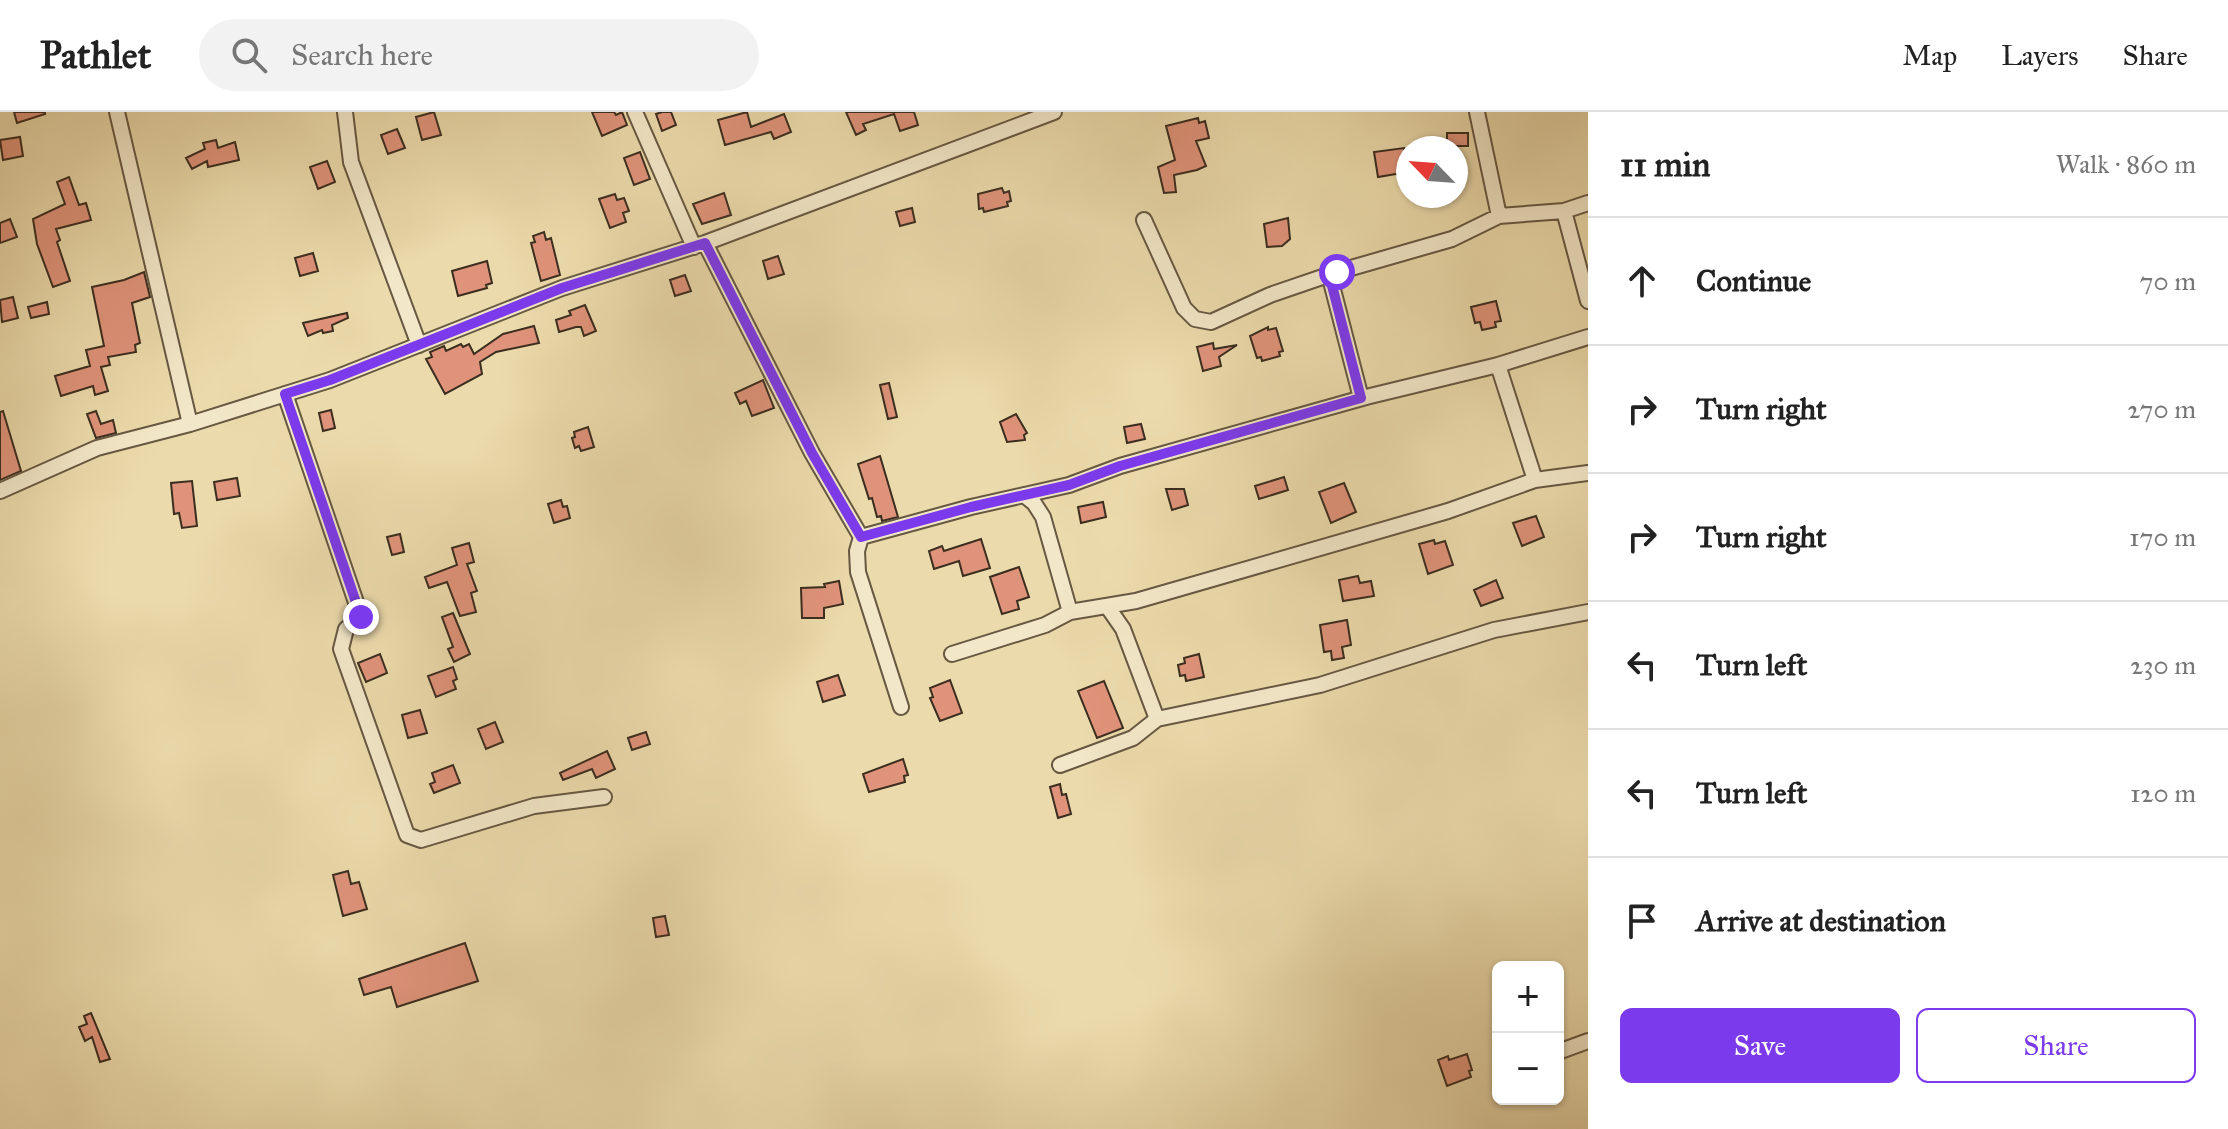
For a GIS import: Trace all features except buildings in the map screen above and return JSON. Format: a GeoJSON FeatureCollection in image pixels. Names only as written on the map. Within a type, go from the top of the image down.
{"type":"FeatureCollection","features":[{"type":"Feature","properties":{"kind":"street"},"geometry":{"type":"LineString","coordinates":[[117,112],[190,424]]}},
{"type":"Feature","properties":{"kind":"street"},"geometry":{"type":"LineString","coordinates":[[345,112],[351,162],[419,345]]}},
{"type":"Feature","properties":{"kind":"street"},"geometry":{"type":"LineString","coordinates":[[635,112],[700,245],[861,537],[857,551],[858,572],[901,707]]}},
{"type":"Feature","properties":{"kind":"street"},"geometry":{"type":"LineString","coordinates":[[0,491],[97,448],[190,424],[330,380],[562,288],[700,245],[1054,112]]}},
{"type":"Feature","properties":{"kind":"street"},"geometry":{"type":"LineString","coordinates":[[1477,112],[1499,216]]}},
{"type":"Feature","properties":{"kind":"street"},"geometry":{"type":"LineString","coordinates":[[1144,220],[1184,308],[1195,319],[1211,322],[1270,295],[1329,274],[1452,239],[1499,216],[1564,211],[1588,203]]}},
{"type":"Feature","properties":{"kind":"street"},"geometry":{"type":"LineString","coordinates":[[1564,211],[1588,301]]}},
{"type":"Feature","properties":{"kind":"street"},"geometry":{"type":"LineString","coordinates":[[1329,274],[1361,398]]}},
{"type":"Feature","properties":{"kind":"street"},"geometry":{"type":"LineString","coordinates":[[861,537],[1069,485],[1120,466],[1361,398],[1498,365],[1588,337]]}},
{"type":"Feature","properties":{"kind":"street"},"geometry":{"type":"LineString","coordinates":[[1498,365],[1535,480]]}},
{"type":"Feature","properties":{"kind":"street"},"geometry":{"type":"LineString","coordinates":[[285,394],[361,617],[346,629],[341,649],[407,835],[421,840],[534,806],[604,797]]}},
{"type":"Feature","properties":{"kind":"street"},"geometry":{"type":"LineString","coordinates":[[952,654],[1045,625],[1070,612],[1136,601],[1272,564],[1448,511],[1535,480],[1582,474],[1588,487]]}},
{"type":"Feature","properties":{"kind":"street"},"geometry":{"type":"LineString","coordinates":[[1024,495],[1043,517],[1070,612]]}},
{"type":"Feature","properties":{"kind":"street"},"geometry":{"type":"LineString","coordinates":[[1107,606],[1123,629],[1157,719]]}},
{"type":"Feature","properties":{"kind":"street"},"geometry":{"type":"LineString","coordinates":[[1060,765],[1133,738],[1157,719],[1320,685],[1494,630],[1588,612]]}},
{"type":"Feature","properties":{"kind":"street"},"geometry":{"type":"LineString","coordinates":[[1564,1050],[1588,1041]]}},
{"type":"Feature","properties":{"kind":"route"},"geometry":{"type":"LineString","coordinates":[[361,617],[285,394],[330,380],[562,288],[705,243],[812,453],[861,537],[971,507],[1069,485],[1120,466],[1361,398],[1329,274],[1337,272]]}}]}
